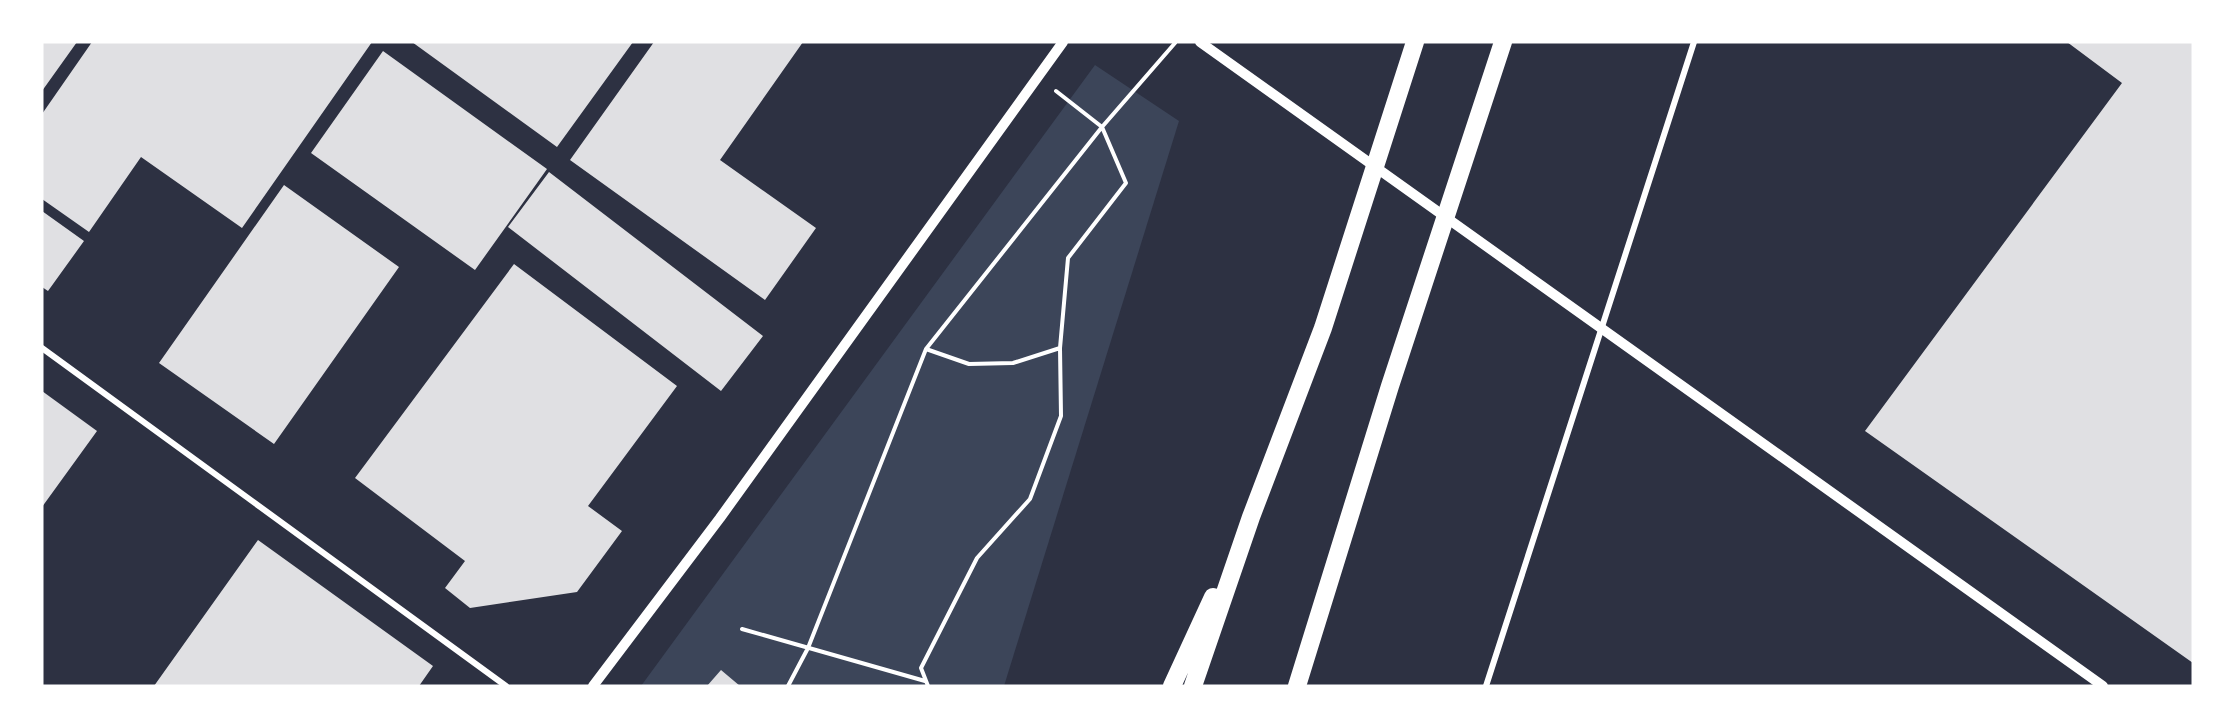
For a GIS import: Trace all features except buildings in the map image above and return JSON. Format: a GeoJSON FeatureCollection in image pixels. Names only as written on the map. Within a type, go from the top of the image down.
{"type":"FeatureCollection","features":[{"type":"Feature","properties":{"kind":"highway"},"geometry":{"type":"LineString","coordinates":[[1297,686],[1390,386],[1503,42]]}},
{"type":"Feature","properties":{"kind":"highway"},"geometry":{"type":"LineString","coordinates":[[1192,686],[1251,516],[1323,328],[1412,50]]}},
{"type":"Feature","properties":{"kind":"highway"},"geometry":{"type":"LineString","coordinates":[[1172,686],[1251,516]]}},
{"type":"Feature","properties":{"kind":"street"},"geometry":{"type":"LineString","coordinates":[[594,686],[720,518],[1036,76],[1063,42]]}},
{"type":"Feature","properties":{"kind":"street"},"geometry":{"type":"LineString","coordinates":[[1200,42],[2103,686]]}},
{"type":"Feature","properties":{"kind":"street"},"geometry":{"type":"LineString","coordinates":[[1486,686],[1694,42]]}},
{"type":"Feature","properties":{"kind":"street"},"geometry":{"type":"LineString","coordinates":[[42,348],[506,686]]}},
{"type":"Feature","properties":{"kind":"path"},"geometry":{"type":"LineString","coordinates":[[788,686],[808,648],[926,349],[1102,127],[1176,42]]}},
{"type":"Feature","properties":{"kind":"path"},"geometry":{"type":"LineString","coordinates":[[927,683],[921,668],[976,558],[1030,499],[1061,416],[1060,348],[1068,258],[1126,183],[1102,127],[1036,76]]}},
{"type":"Feature","properties":{"kind":"path"},"geometry":{"type":"LineString","coordinates":[[926,349],[969,364],[1013,363],[1060,348]]}},
{"type":"Feature","properties":{"kind":"path"},"geometry":{"type":"LineString","coordinates":[[742,629],[927,683]]}},
{"type":"Feature","properties":{"kind":"shaded area"},"geometry":{"type":"Polygon","coordinates":[[[1095,65],[1179,121],[1004,686],[641,686],[1095,65]]]}}]}
